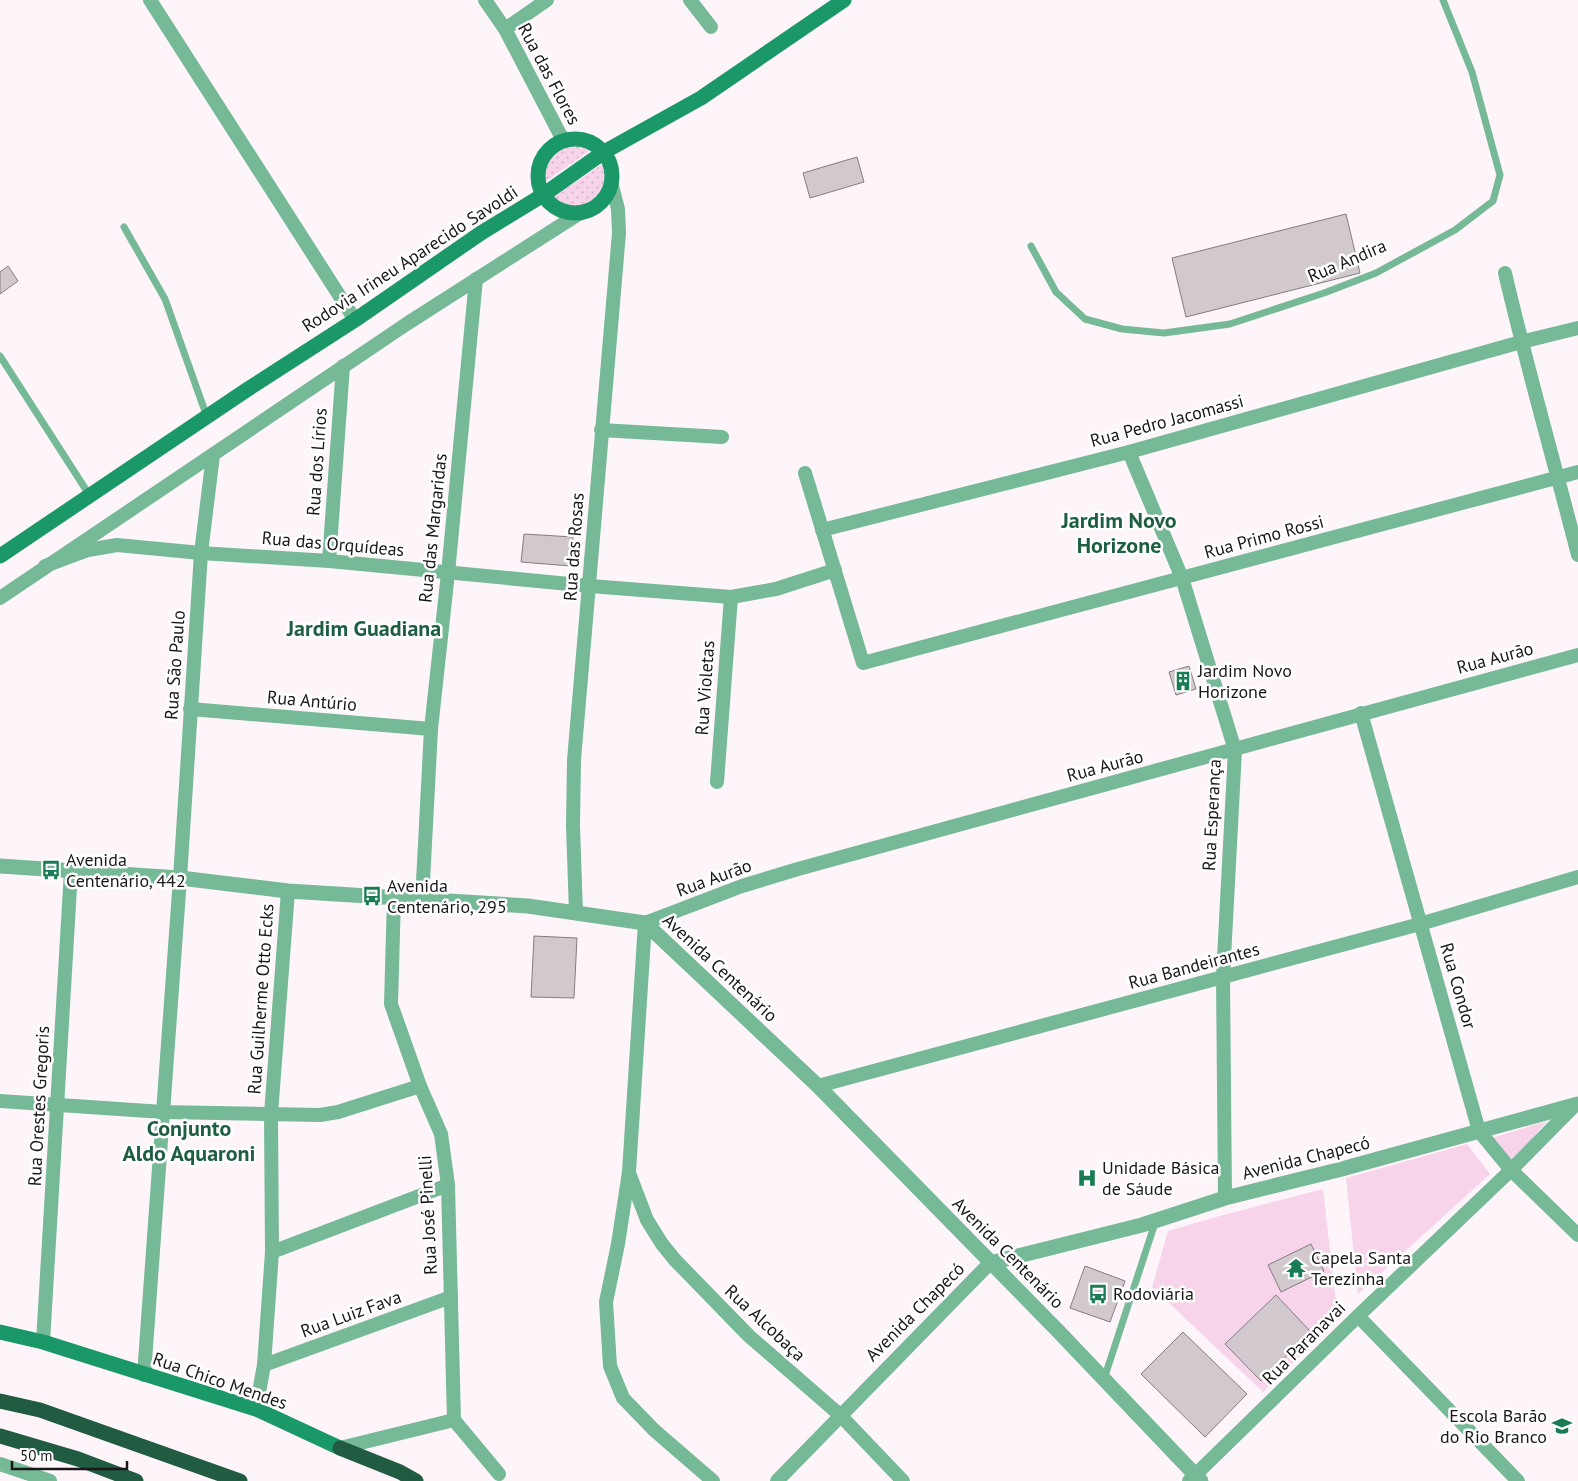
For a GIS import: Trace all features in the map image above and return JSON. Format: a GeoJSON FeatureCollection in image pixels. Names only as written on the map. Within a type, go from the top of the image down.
{"type":"FeatureCollection","features":[{"type":"Feature","properties":{"kind":"highway"},"geometry":{"type":"LineString","coordinates":[[0,1401],[40,1410],[240,1481]]}},
{"type":"Feature","properties":{"kind":"highway"},"geometry":{"type":"LineString","coordinates":[[0,1436],[78,1459],[136,1481]]}},
{"type":"Feature","properties":{"kind":"highway"},"geometry":{"type":"LineString","coordinates":[[340,1448],[400,1472],[416,1481]]}},
{"type":"Feature","properties":{"kind":"main road","name":"Rodovia Irineu Aparecido Savoldi"},"geometry":{"type":"LineString","coordinates":[[0,556],[481,234],[543,195],[604,152],[702,98],[844,0]]}},
{"type":"Feature","properties":{"kind":"main road"},"geometry":{"type":"LineString","coordinates":[[575,138],[596,144],[604,152],[610,162],[613,174],[612,186],[600,204],[591,210],[569,213],[550,203],[543,195],[538,182],[539,169],[543,157],[552,147],[563,140],[575,138]]}},
{"type":"Feature","properties":{"kind":"main road","name":"Rua Chico Mendes"},"geometry":{"type":"LineString","coordinates":[[0,1332],[43,1342],[256,1409],[340,1448]]}},
{"type":"Feature","properties":{"kind":"street"},"geometry":{"type":"LineString","coordinates":[[150,0],[355,320]]}},
{"type":"Feature","properties":{"kind":"street","name":"Rua das Flores"},"geometry":{"type":"LineString","coordinates":[[485,0],[505,29],[563,140]]}},
{"type":"Feature","properties":{"kind":"street"},"geometry":{"type":"LineString","coordinates":[[505,29],[547,0]]}},
{"type":"Feature","properties":{"kind":"street"},"geometry":{"type":"LineString","coordinates":[[690,0],[710,27]]}},
{"type":"Feature","properties":{"kind":"street","name":"Rua das Rosas"},"geometry":{"type":"LineString","coordinates":[[576,913],[573,826],[574,760],[619,233],[618,209],[612,186]]}},
{"type":"Feature","properties":{"kind":"street"},"geometry":{"type":"LineString","coordinates":[[0,598],[343,366],[580,213]]}},
{"type":"Feature","properties":{"kind":"street"},"geometry":{"type":"LineString","coordinates":[[1505,273],[1521,342],[1559,478],[1578,555]]}},
{"type":"Feature","properties":{"kind":"street","name":"Rua das Margaridas"},"geometry":{"type":"LineString","coordinates":[[422,900],[431,730],[476,280]]}},
{"type":"Feature","properties":{"kind":"street","name":"Rua Pedro Jacomassi"},"geometry":{"type":"LineString","coordinates":[[822,530],[1129,452],[1521,342],[1578,328]]}},
{"type":"Feature","properties":{"kind":"street","name":"Rua dos Lírios"},"geometry":{"type":"LineString","coordinates":[[329,561],[343,366]]}},
{"type":"Feature","properties":{"kind":"street"},"geometry":{"type":"LineString","coordinates":[[601,430],[722,437]]}},
{"type":"Feature","properties":{"kind":"street","name":"Rua Esperança"},"geometry":{"type":"LineString","coordinates":[[1129,452],[1182,578],[1234,750],[1223,977],[1225,1198]]}},
{"type":"Feature","properties":{"kind":"street","name":"Rua São Paulo"},"geometry":{"type":"LineString","coordinates":[[144,1375],[180,878],[201,553],[213,455]]}},
{"type":"Feature","properties":{"kind":"street","name":"Rua Primo Rossi"},"geometry":{"type":"LineString","coordinates":[[835,570],[863,663],[1578,472]]}},
{"type":"Feature","properties":{"kind":"street"},"geometry":{"type":"LineString","coordinates":[[804,474],[835,570]]}},
{"type":"Feature","properties":{"kind":"street","name":"Rua das Orquídeas"},"geometry":{"type":"LineString","coordinates":[[45,566],[88,550],[118,545],[201,553],[329,561],[590,586],[731,597],[776,589],[835,570]]}},
{"type":"Feature","properties":{"kind":"street","name":"Rua Violetas"},"geometry":{"type":"LineString","coordinates":[[717,782],[731,597]]}},
{"type":"Feature","properties":{"kind":"street","name":"Rua Aurão"},"geometry":{"type":"LineString","coordinates":[[645,923],[742,886],[798,869],[1578,655]]}},
{"type":"Feature","properties":{"kind":"street","name":"Rua Antúrio"},"geometry":{"type":"LineString","coordinates":[[190,709],[431,730]]}},
{"type":"Feature","properties":{"kind":"street","name":"Rua Condor"},"geometry":{"type":"LineString","coordinates":[[1361,713],[1479,1130],[1512,1170],[1578,1235]]}},
{"type":"Feature","properties":{"kind":"street","name":"Avenida Centenário"},"geometry":{"type":"LineString","coordinates":[[0,866],[180,878],[288,891],[528,906],[645,923],[818,1086],[1104,1379],[1195,1479]]}},
{"type":"Feature","properties":{"kind":"street","name":"Rua Orestes Gregoris"},"geometry":{"type":"LineString","coordinates":[[43,1342],[71,871]]}},
{"type":"Feature","properties":{"kind":"street","name":"Rua Bandeirantes"},"geometry":{"type":"LineString","coordinates":[[818,1086],[1420,924],[1578,877]]}},
{"type":"Feature","properties":{"kind":"street","name":"Rua Guilherme Otto Ecks"},"geometry":{"type":"LineString","coordinates":[[256,1409],[264,1366],[272,1252],[271,1114],[288,891]]}},
{"type":"Feature","properties":{"kind":"street","name":"Rua José Pinelli"},"geometry":{"type":"LineString","coordinates":[[394,897],[391,1004],[420,1086],[441,1134],[448,1185],[454,1420]]}},
{"type":"Feature","properties":{"kind":"street"},"geometry":{"type":"LineString","coordinates":[[645,923],[629,1172],[618,1244],[606,1302],[610,1366],[622,1398],[654,1430],[713,1481]]}},
{"type":"Feature","properties":{"kind":"street"},"geometry":{"type":"LineString","coordinates":[[0,1101],[163,1112],[320,1115],[338,1112],[420,1086]]}},
{"type":"Feature","properties":{"kind":"street","name":"Avenida Chapecó"},"geometry":{"type":"LineString","coordinates":[[777,1481],[990,1263],[1156,1220],[1225,1198],[1338,1170],[1576,1105]]}},
{"type":"Feature","properties":{"kind":"street","name":"Rua Paranavai"},"geometry":{"type":"LineString","coordinates":[[1195,1479],[1358,1316],[1512,1170],[1576,1105]]}},
{"type":"Feature","properties":{"kind":"street","name":"Rua Alcobaça"},"geometry":{"type":"LineString","coordinates":[[629,1172],[647,1220],[675,1260],[749,1336],[840,1415],[903,1481]]}},
{"type":"Feature","properties":{"kind":"street"},"geometry":{"type":"LineString","coordinates":[[272,1252],[448,1185]]}},
{"type":"Feature","properties":{"kind":"street","name":"Rua Luiz Fava"},"geometry":{"type":"LineString","coordinates":[[264,1366],[451,1297]]}},
{"type":"Feature","properties":{"kind":"street"},"geometry":{"type":"LineString","coordinates":[[1358,1316],[1518,1481]]}},
{"type":"Feature","properties":{"kind":"street"},"geometry":{"type":"LineString","coordinates":[[340,1448],[454,1420],[499,1474]]}},
{"type":"Feature","properties":{"kind":"street"},"geometry":{"type":"LineString","coordinates":[[0,1464],[50,1481]]}},
{"type":"Feature","properties":{"kind":"lane","name":"Rua Andira"},"geometry":{"type":"LineString","coordinates":[[1031,246],[1056,292],[1085,319],[1122,329],[1164,333],[1230,324],[1324,293],[1376,273],[1455,230],[1493,201],[1500,175],[1472,72],[1443,0]]}},
{"type":"Feature","properties":{"kind":"lane"},"geometry":{"type":"LineString","coordinates":[[124,227],[165,298],[207,417]]}},
{"type":"Feature","properties":{"kind":"lane"},"geometry":{"type":"LineString","coordinates":[[0,356],[90,496]]}},
{"type":"Feature","properties":{"kind":"lane"},"geometry":{"type":"LineString","coordinates":[[1104,1379],[1156,1220]]}},
{"type":"Feature","properties":{"kind":"shaded area"},"geometry":{"type":"Polygon","coordinates":[[[572,144],[584,144],[594,148],[542,184],[541,176],[544,163],[553,153],[572,144]]]}},
{"type":"Feature","properties":{"kind":"shaded area"},"geometry":{"type":"Polygon","coordinates":[[[607,161],[610,184],[600,197],[588,206],[575,209],[563,207],[550,199],[607,161]]]}},
{"type":"Feature","properties":{"kind":"shaded area"},"geometry":{"type":"Polygon","coordinates":[[[1547,1121],[1509,1165],[1488,1139],[1547,1121]]]}},
{"type":"Feature","properties":{"kind":"shaded area"},"geometry":{"type":"Polygon","coordinates":[[[1467,1144],[1490,1174],[1358,1294],[1346,1178],[1467,1144]]]}},
{"type":"Feature","properties":{"kind":"shaded area"},"geometry":{"type":"Polygon","coordinates":[[[1323,1189],[1338,1320],[1263,1392],[1152,1287],[1168,1231],[1323,1189]]]}},
{"type":"Feature","properties":{"kind":"building"},"geometry":{"type":"Polygon","coordinates":[[[857,157],[864,182],[810,198],[803,173],[857,157]]]}},
{"type":"Feature","properties":{"kind":"building"},"geometry":{"type":"Polygon","coordinates":[[[1346,214],[1360,273],[1186,317],[1172,258],[1346,214]]]}},
{"type":"Feature","properties":{"kind":"building"},"geometry":{"type":"Polygon","coordinates":[[[8,266],[18,281],[0,294],[0,272],[8,266]]]}},
{"type":"Feature","properties":{"kind":"building"},"geometry":{"type":"Polygon","coordinates":[[[524,534],[573,537],[571,566],[521,562],[524,534]]]}},
{"type":"Feature","properties":{"kind":"building","name":"Jardim Novo Horizone"},"geometry":{"type":"Polygon","coordinates":[[[1189,666],[1196,689],[1176,695],[1169,672],[1189,666]]]}},
{"type":"Feature","properties":{"kind":"building"},"geometry":{"type":"Polygon","coordinates":[[[534,936],[577,938],[574,998],[531,997],[534,936]]]}},
{"type":"Feature","properties":{"kind":"building","name":"Capela Santa Terezinha"},"geometry":{"type":"Polygon","coordinates":[[[1311,1244],[1324,1271],[1281,1292],[1268,1265],[1311,1244]]]}},
{"type":"Feature","properties":{"kind":"building","name":"Rodoviária"},"geometry":{"type":"Polygon","coordinates":[[[1085,1266],[1125,1281],[1110,1322],[1070,1308],[1085,1266]]]}},
{"type":"Feature","properties":{"kind":"building"},"geometry":{"type":"Polygon","coordinates":[[[1276,1295],[1311,1332],[1261,1381],[1225,1344],[1276,1295]]]}},
{"type":"Feature","properties":{"kind":"building"},"geometry":{"type":"Polygon","coordinates":[[[1183,1332],[1247,1394],[1205,1437],[1141,1374],[1183,1332]]]}},
{"type":"Feature","properties":{"kind":"place","name":"Jardim Novo Horizone"},"geometry":{"type":"Point","coordinates":[1183,681]}},
{"type":"Feature","properties":{"kind":"place","name":"Avenida Centenário, 442"},"geometry":{"type":"Point","coordinates":[51,870]}},
{"type":"Feature","properties":{"kind":"place","name":"Avenida Centenário, 295"},"geometry":{"type":"Point","coordinates":[372,896]}},
{"type":"Feature","properties":{"kind":"place","name":"Unidade Básica de Sáude"},"geometry":{"type":"Point","coordinates":[1087,1178]}},
{"type":"Feature","properties":{"kind":"place","name":"Capela Santa Terezinha"},"geometry":{"type":"Point","coordinates":[1296,1268]}},
{"type":"Feature","properties":{"kind":"place","name":"Rodoviária"},"geometry":{"type":"Point","coordinates":[1098,1294]}},
{"type":"Feature","properties":{"kind":"place","name":"Escola Barão do Rio Branco"},"geometry":{"type":"Point","coordinates":[1562,1426]}},
{"type":"Feature","properties":{"kind":"district","name":"Jardim Novo Horizone"},"geometry":{"type":"Point","coordinates":[1119,532]}},
{"type":"Feature","properties":{"kind":"district","name":"Jardim Guadiana"},"geometry":{"type":"Point","coordinates":[364,628]}},
{"type":"Feature","properties":{"kind":"district","name":"Conjunto Aldo Aquaroni"},"geometry":{"type":"Point","coordinates":[189,1140]}}]}
